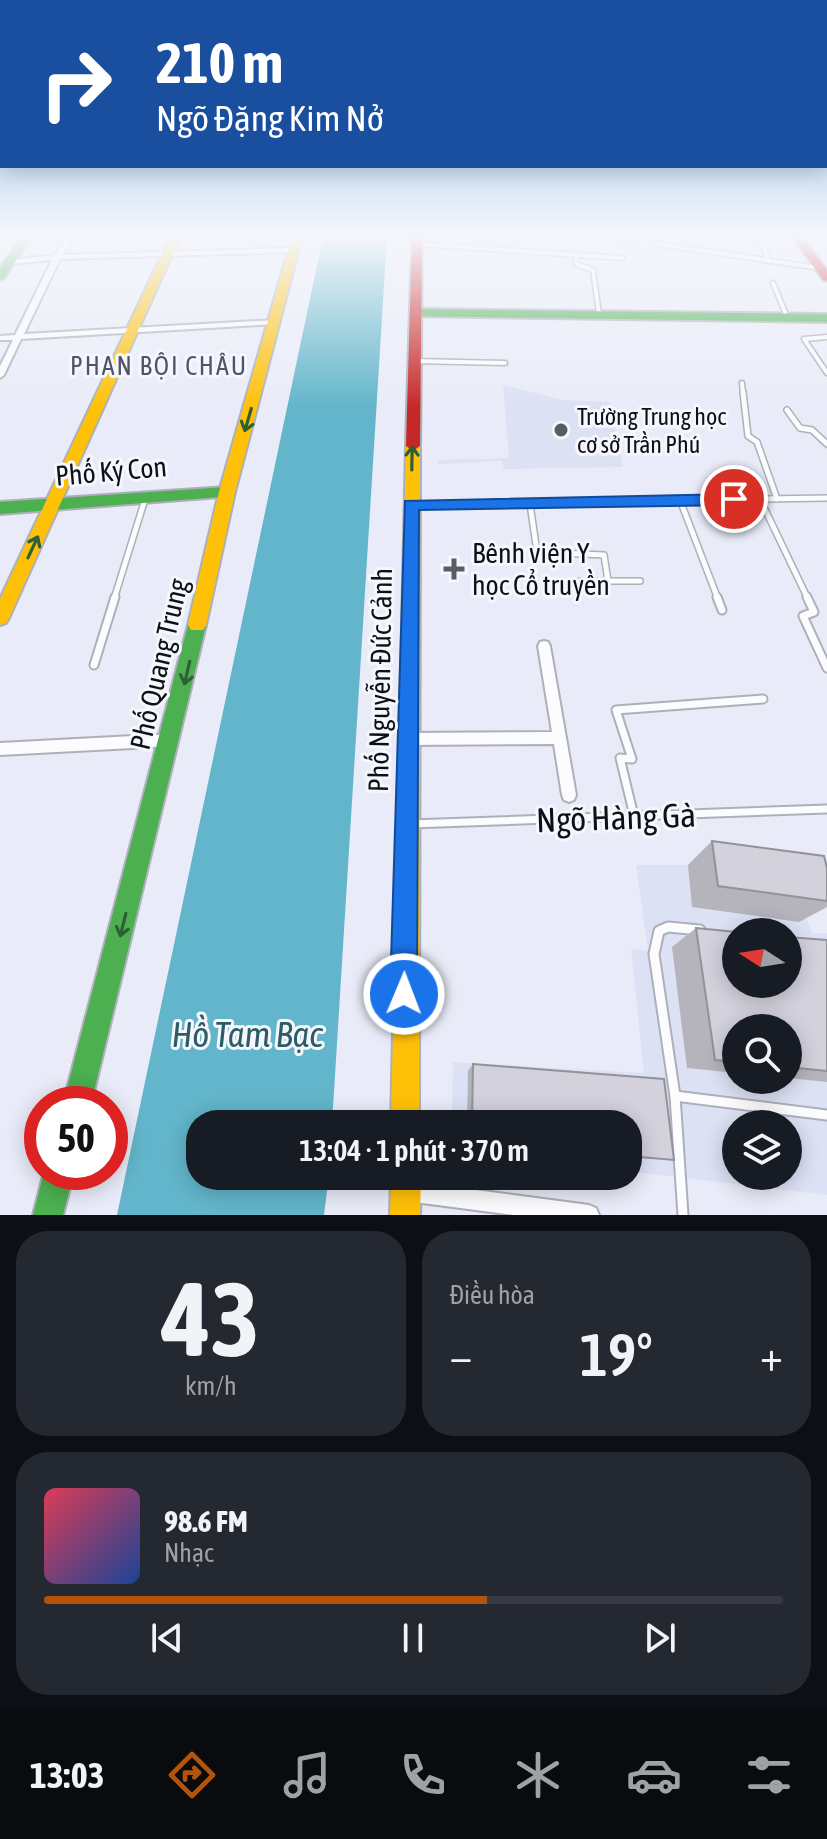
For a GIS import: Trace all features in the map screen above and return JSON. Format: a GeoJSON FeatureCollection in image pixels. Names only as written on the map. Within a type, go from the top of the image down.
{"type":"FeatureCollection","features":[{"type":"Feature","properties":{"kind":"main road"},"geometry":{"type":"LineString","coordinates":[[0,618],[147,294]]}},
{"type":"Feature","properties":{"kind":"main road","name":"Phố Quang Trung"},"geometry":{"type":"LineString","coordinates":[[82,1086],[171,740],[227,492],[283,294]]}},
{"type":"Feature","properties":{"kind":"main road","name":"Phố Nguyễn Đức Cảnh"},"geometry":{"type":"LineString","coordinates":[[405,1110],[407,739],[416,294]]}},
{"type":"Feature","properties":{"kind":"main road"},"geometry":{"type":"LineString","coordinates":[[415,313],[826,319]]}},
{"type":"Feature","properties":{"kind":"main road","name":"Phố Ký Con"},"geometry":{"type":"LineString","coordinates":[[0,508],[227,492]]}},
{"type":"Feature","properties":{"kind":"main road"},"geometry":{"type":"LineString","coordinates":[[48,1215],[54,1190]]}},
{"type":"Feature","properties":{"kind":"main road"},"geometry":{"type":"LineString","coordinates":[[405,1215],[407,1190]]}},
{"type":"Feature","properties":{"kind":"street"},"geometry":{"type":"LineString","coordinates":[[0,375],[40,294]]}},
{"type":"Feature","properties":{"kind":"street"},"geometry":{"type":"LineString","coordinates":[[0,338],[276,322]]}},
{"type":"Feature","properties":{"kind":"street"},"geometry":{"type":"LineString","coordinates":[[544,646],[569,795]]}},
{"type":"Feature","properties":{"kind":"street"},"geometry":{"type":"LineString","coordinates":[[407,739],[559,738]]}},
{"type":"Feature","properties":{"kind":"street"},"geometry":{"type":"LineString","coordinates":[[0,749],[171,740]]}},
{"type":"Feature","properties":{"kind":"street"},"geometry":{"type":"LineString","coordinates":[[442,1190],[589,1215]]}},
{"type":"Feature","properties":{"kind":"lane"},"geometry":{"type":"LineString","coordinates":[[596,294],[599,314]]}},
{"type":"Feature","properties":{"kind":"lane"},"geometry":{"type":"LineString","coordinates":[[777,294],[787,317]]}},
{"type":"Feature","properties":{"kind":"lane"},"geometry":{"type":"LineString","coordinates":[[827,337],[804,339],[827,373]]}},
{"type":"Feature","properties":{"kind":"lane"},"geometry":{"type":"LineString","coordinates":[[414,361],[505,363]]}},
{"type":"Feature","properties":{"kind":"lane"},"geometry":{"type":"LineString","coordinates":[[742,383],[748,436],[757,442],[777,499]]}},
{"type":"Feature","properties":{"kind":"lane"},"geometry":{"type":"LineString","coordinates":[[787,410],[800,428],[812,430],[827,444]]}},
{"type":"Feature","properties":{"kind":"lane"},"geometry":{"type":"LineString","coordinates":[[94,665],[146,496]]}},
{"type":"Feature","properties":{"kind":"lane"},"geometry":{"type":"LineString","coordinates":[[411,505],[827,498]]}},
{"type":"Feature","properties":{"kind":"lane"},"geometry":{"type":"LineString","coordinates":[[760,499],[814,612],[803,616],[827,668]]}},
{"type":"Feature","properties":{"kind":"lane"},"geometry":{"type":"LineString","coordinates":[[680,500],[722,610]]}},
{"type":"Feature","properties":{"kind":"lane"},"geometry":{"type":"LineString","coordinates":[[530,504],[537,552],[569,551],[604,555],[608,581]]}},
{"type":"Feature","properties":{"kind":"lane"},"geometry":{"type":"LineString","coordinates":[[580,581],[640,581]]}},
{"type":"Feature","properties":{"kind":"lane"},"geometry":{"type":"LineString","coordinates":[[634,816],[620,758],[632,759],[616,710],[763,699]]}},
{"type":"Feature","properties":{"kind":"lane","name":"Ngõ Hàng Gà"},"geometry":{"type":"LineString","coordinates":[[406,825],[827,809]]}},
{"type":"Feature","properties":{"kind":"lane"},"geometry":{"type":"LineString","coordinates":[[683,1215],[675,1096],[654,954],[655,942],[659,931],[668,927],[709,931]]}},
{"type":"Feature","properties":{"kind":"lane"},"geometry":{"type":"LineString","coordinates":[[675,1096],[827,1115]]}},
{"type":"Feature","properties":{"kind":"shaded area","name":"Trường Trung học cơ sở Trần Phú"},"geometry":{"type":"Polygon","coordinates":[[[503,385],[564,400],[609,402],[623,467],[504,469],[502,461],[438,464],[437,460],[509,458],[503,385]]]}},
{"type":"Feature","properties":{"kind":"shaded area"},"geometry":{"type":"Polygon","coordinates":[[[636,865],[789,865],[812,933],[827,933],[827,1195],[786,1190],[802,1190],[802,1110],[722,1110],[722,1182],[642,1173],[642,1110],[452,1110],[453,1062],[644,1073],[631,949],[648,950],[636,865]]]}},
{"type":"Feature","properties":{"kind":"water","name":"Hồ Tam Bạc"},"geometry":{"type":"Polygon","coordinates":[[[311,294],[383,294],[333,1110],[186,1110],[186,1190],[327,1190],[324,1215],[117,1215],[122,1190],[128,1190],[128,1163],[311,294]]]}},
{"type":"Feature","properties":{"kind":"building"},"geometry":{"type":"Polygon","coordinates":[[[712,841],[824,856],[827,901],[718,886],[712,841]]]}},
{"type":"Feature","properties":{"kind":"building"},"geometry":{"type":"Polygon","coordinates":[[[696,928],[722,931],[722,998],[802,998],[802,938],[827,940],[827,1071],[802,1068],[802,1014],[722,1014],[722,1061],[715,1060],[696,928]]]}},
{"type":"Feature","properties":{"kind":"building"},"geometry":{"type":"Polygon","coordinates":[[[473,1064],[664,1079],[674,1160],[642,1157],[642,1110],[472,1110],[473,1064]]]}},
{"type":"Feature","properties":{"kind":"traffic: fast"},"geometry":{"type":"LineString","coordinates":[[415,313],[827,318]]}},
{"type":"Feature","properties":{"kind":"traffic: fast"},"geometry":{"type":"LineString","coordinates":[[0,508],[227,492]]}},
{"type":"Feature","properties":{"kind":"traffic: fast"},"geometry":{"type":"LineString","coordinates":[[82,1086],[197,625]]}},
{"type":"Feature","properties":{"kind":"traffic: fast"},"geometry":{"type":"LineString","coordinates":[[48,1215],[54,1190]]}},
{"type":"Feature","properties":{"kind":"traffic: slow"},"geometry":{"type":"LineString","coordinates":[[0,618],[149,294]]}},
{"type":"Feature","properties":{"kind":"traffic: slow"},"geometry":{"type":"LineString","coordinates":[[197,625],[227,492],[281,294]]}},
{"type":"Feature","properties":{"kind":"traffic: slow"},"geometry":{"type":"LineString","coordinates":[[405,1110],[413,446]]}},
{"type":"Feature","properties":{"kind":"traffic: slow"},"geometry":{"type":"LineString","coordinates":[[405,1215],[406,1190]]}},
{"type":"Feature","properties":{"kind":"traffic: jam"},"geometry":{"type":"LineString","coordinates":[[413,446],[416,294]]}},
{"type":"Feature","properties":{"kind":"place","name":"Trường Trung học cơ sở Trần Phú"},"geometry":{"type":"Point","coordinates":[561,430]}},
{"type":"Feature","properties":{"kind":"place","name":"Bênh viện Y học Cổ truyền"},"geometry":{"type":"Point","coordinates":[454,569]}},
{"type":"Feature","properties":{"kind":"district","name":"PHAN BỘI CHÂU"},"geometry":{"type":"Point","coordinates":[159,366]}},
{"type":"Feature","properties":{"kind":"route"},"geometry":{"type":"LineString","coordinates":[[404,994],[411,505],[734,499]]}}]}
